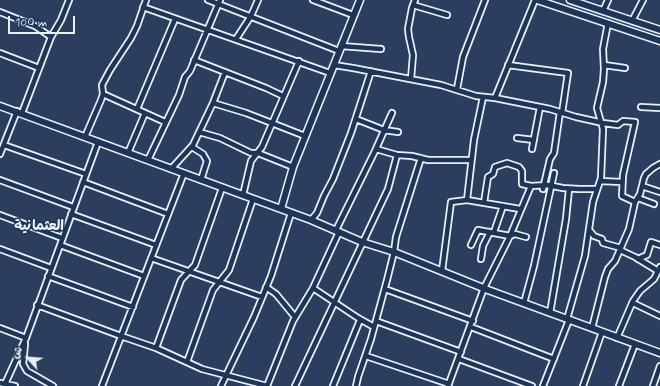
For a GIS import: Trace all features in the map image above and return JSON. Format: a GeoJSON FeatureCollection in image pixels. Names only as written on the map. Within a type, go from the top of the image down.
{"type":"FeatureCollection","features":[{"type":"Feature","properties":{"kind":"street"},"geometry":{"type":"LineString","coordinates":[[0,154],[39,68],[51,37],[61,20],[69,0]]}},
{"type":"Feature","properties":{"kind":"street"},"geometry":{"type":"LineString","coordinates":[[85,137],[102,94],[102,85],[131,38],[146,0]]}},
{"type":"Feature","properties":{"kind":"street"},"geometry":{"type":"LineString","coordinates":[[208,0],[220,2],[277,27],[340,48],[381,50]]}},
{"type":"Feature","properties":{"kind":"street"},"geometry":{"type":"LineString","coordinates":[[236,39],[251,16],[258,0]]}},
{"type":"Feature","properties":{"kind":"street"},"geometry":{"type":"LineString","coordinates":[[313,0],[353,15]]}},
{"type":"Feature","properties":{"kind":"street"},"geometry":{"type":"LineString","coordinates":[[281,209],[293,167],[360,0]]}},
{"type":"Feature","properties":{"kind":"street"},"geometry":{"type":"LineString","coordinates":[[411,79],[413,55],[408,29],[415,0]]}},
{"type":"Feature","properties":{"kind":"street"},"geometry":{"type":"LineString","coordinates":[[457,89],[463,57],[485,0]]}},
{"type":"Feature","properties":{"kind":"street"},"geometry":{"type":"LineString","coordinates":[[495,98],[536,0],[660,41]]}},
{"type":"Feature","properties":{"kind":"street"},"geometry":{"type":"LineString","coordinates":[[571,0],[660,30]]}},
{"type":"Feature","properties":{"kind":"street"},"geometry":{"type":"LineString","coordinates":[[603,11],[608,0]]}},
{"type":"Feature","properties":{"kind":"street"},"geometry":{"type":"LineString","coordinates":[[632,21],[643,0]]}},
{"type":"Feature","properties":{"kind":"street"},"geometry":{"type":"LineString","coordinates":[[148,160],[220,2]]}},
{"type":"Feature","properties":{"kind":"street"},"geometry":{"type":"LineString","coordinates":[[413,5],[447,15]]}},
{"type":"Feature","properties":{"kind":"street"},"geometry":{"type":"LineString","coordinates":[[583,15],[587,6]]}},
{"type":"Feature","properties":{"kind":"street"},"geometry":{"type":"LineString","coordinates":[[143,7],[330,72]]}},
{"type":"Feature","properties":{"kind":"street"},"geometry":{"type":"LineString","coordinates":[[0,12],[35,26],[51,37]]}},
{"type":"Feature","properties":{"kind":"street"},"geometry":{"type":"LineString","coordinates":[[137,109],[176,19]]}},
{"type":"Feature","properties":{"kind":"street"},"geometry":{"type":"LineString","coordinates":[[544,386],[568,319],[585,256],[596,189],[601,178],[604,129],[597,108],[603,82],[603,49],[608,23]]}},
{"type":"Feature","properties":{"kind":"street"},"geometry":{"type":"LineString","coordinates":[[0,53],[39,68]]}},
{"type":"Feature","properties":{"kind":"street"},"geometry":{"type":"LineString","coordinates":[[194,60],[283,96]]}},
{"type":"Feature","properties":{"kind":"street"},"geometry":{"type":"LineString","coordinates":[[243,195],[251,161],[258,153],[298,61]]}},
{"type":"Feature","properties":{"kind":"street"},"geometry":{"type":"LineString","coordinates":[[334,65],[411,79],[457,89],[483,97],[540,107],[602,123],[618,125],[622,121],[635,122],[622,182],[622,196],[654,204]]}},
{"type":"Feature","properties":{"kind":"street"},"geometry":{"type":"LineString","coordinates":[[508,65],[568,73],[554,153],[550,159],[544,187]]}},
{"type":"Feature","properties":{"kind":"street"},"geometry":{"type":"LineString","coordinates":[[604,65],[625,68]]}},
{"type":"Feature","properties":{"kind":"street"},"geometry":{"type":"LineString","coordinates":[[311,220],[317,213],[333,179],[356,120],[371,71]]}},
{"type":"Feature","properties":{"kind":"street"},"geometry":{"type":"LineString","coordinates":[[171,169],[192,147],[213,103],[225,72]]}},
{"type":"Feature","properties":{"kind":"street"},"geometry":{"type":"LineString","coordinates":[[102,94],[166,122]]}},
{"type":"Feature","properties":{"kind":"street"},"geometry":{"type":"LineString","coordinates":[[467,200],[471,160],[483,97]]}},
{"type":"Feature","properties":{"kind":"street"},"geometry":{"type":"LineString","coordinates":[[213,103],[305,136]]}},
{"type":"Feature","properties":{"kind":"street"},"geometry":{"type":"LineString","coordinates":[[0,106],[311,220],[362,242],[394,252],[484,288],[660,353]]}},
{"type":"Feature","properties":{"kind":"street"},"geometry":{"type":"LineString","coordinates":[[532,149],[540,107]]}},
{"type":"Feature","properties":{"kind":"street"},"geometry":{"type":"LineString","coordinates":[[640,107],[660,108]]}},
{"type":"Feature","properties":{"kind":"street"},"geometry":{"type":"LineString","coordinates":[[128,153],[145,113]]}},
{"type":"Feature","properties":{"kind":"street"},"geometry":{"type":"LineString","coordinates":[[37,305],[156,348],[210,371],[226,374],[253,385],[267,386],[295,317],[313,288],[392,113]]}},
{"type":"Feature","properties":{"kind":"street"},"geometry":{"type":"LineString","coordinates":[[356,120],[384,130],[398,132]]}},
{"type":"Feature","properties":{"kind":"street"},"geometry":{"type":"LineString","coordinates":[[199,132],[220,138],[251,153],[258,153],[293,167]]}},
{"type":"Feature","properties":{"kind":"street"},"geometry":{"type":"LineString","coordinates":[[516,138],[534,140]]}},
{"type":"Feature","properties":{"kind":"street"},"geometry":{"type":"LineString","coordinates":[[5,384],[26,338],[98,142]]}},
{"type":"Feature","properties":{"kind":"street"},"geometry":{"type":"LineString","coordinates":[[4,145],[86,174]]}},
{"type":"Feature","properties":{"kind":"street"},"geometry":{"type":"LineString","coordinates":[[192,147],[203,154],[207,161],[201,180]]}},
{"type":"Feature","properties":{"kind":"street"},"geometry":{"type":"LineString","coordinates":[[376,149],[398,155],[428,160],[471,160]]}},
{"type":"Feature","properties":{"kind":"street"},"geometry":{"type":"LineString","coordinates":[[295,386],[388,189],[398,155]]}},
{"type":"Feature","properties":{"kind":"street"},"geometry":{"type":"LineString","coordinates":[[356,386],[385,289],[396,237],[420,158]]}},
{"type":"Feature","properties":{"kind":"street"},"geometry":{"type":"LineString","coordinates":[[484,203],[488,177],[493,174],[495,167],[507,163],[519,167],[522,171],[522,184],[544,187],[552,185],[569,189],[596,189]]}},
{"type":"Feature","properties":{"kind":"street"},"geometry":{"type":"LineString","coordinates":[[592,328],[608,269],[615,261],[629,229],[636,200],[646,174],[660,164]]}},
{"type":"Feature","properties":{"kind":"street"},"geometry":{"type":"LineString","coordinates":[[102,386],[184,173]]}},
{"type":"Feature","properties":{"kind":"street"},"geometry":{"type":"LineString","coordinates":[[524,303],[534,266],[554,173]]}},
{"type":"Feature","properties":{"kind":"street"},"geometry":{"type":"LineString","coordinates":[[0,180],[73,208]]}},
{"type":"Feature","properties":{"kind":"street"},"geometry":{"type":"LineString","coordinates":[[600,181],[622,182]]}},
{"type":"Feature","properties":{"kind":"street"},"geometry":{"type":"LineString","coordinates":[[83,182],[168,214]]}},
{"type":"Feature","properties":{"kind":"street"},"geometry":{"type":"LineString","coordinates":[[366,356],[449,385],[484,288],[510,236],[520,209],[531,186]]}},
{"type":"Feature","properties":{"kind":"street"},"geometry":{"type":"LineString","coordinates":[[642,186],[660,192]]}},
{"type":"Feature","properties":{"kind":"street"},"geometry":{"type":"LineString","coordinates":[[156,348],[182,280],[194,265],[222,188]]}},
{"type":"Feature","properties":{"kind":"street"},"geometry":{"type":"LineString","coordinates":[[550,313],[566,219],[569,189]]}},
{"type":"Feature","properties":{"kind":"street"},"geometry":{"type":"LineString","coordinates":[[187,362],[213,290],[229,270],[253,199]]}},
{"type":"Feature","properties":{"kind":"street"},"geometry":{"type":"LineString","coordinates":[[442,271],[451,202],[467,200],[520,209]]}},
{"type":"Feature","properties":{"kind":"street"},"geometry":{"type":"LineString","coordinates":[[481,258],[483,246],[492,232],[503,206]]}},
{"type":"Feature","properties":{"kind":"street"},"geometry":{"type":"LineString","coordinates":[[221,386],[262,297],[292,213]]}},
{"type":"Feature","properties":{"kind":"street"},"geometry":{"type":"LineString","coordinates":[[71,214],[156,244]]}},
{"type":"Feature","properties":{"kind":"street"},"geometry":{"type":"LineString","coordinates":[[0,215],[62,238]]}},
{"type":"Feature","properties":{"kind":"street"},"geometry":{"type":"LineString","coordinates":[[471,245],[478,230],[510,236],[515,234],[526,237]]}},
{"type":"Feature","properties":{"kind":"street"},"geometry":{"type":"LineString","coordinates":[[590,231],[594,236],[602,239],[603,244],[620,249],[659,269],[654,279],[640,290],[632,303],[617,338]]}},
{"type":"Feature","properties":{"kind":"street"},"geometry":{"type":"LineString","coordinates":[[638,259],[647,255],[651,242],[660,245]]}},
{"type":"Feature","properties":{"kind":"street"},"geometry":{"type":"LineString","coordinates":[[60,245],[144,276]]}},
{"type":"Feature","properties":{"kind":"street"},"geometry":{"type":"LineString","coordinates":[[0,249],[51,268]]}},
{"type":"Feature","properties":{"kind":"street"},"geometry":{"type":"LineString","coordinates":[[151,258],[262,297]]}},
{"type":"Feature","properties":{"kind":"street"},"geometry":{"type":"LineString","coordinates":[[48,276],[132,306]]}},
{"type":"Feature","properties":{"kind":"street"},"geometry":{"type":"LineString","coordinates":[[266,287],[276,294],[295,317]]}},
{"type":"Feature","properties":{"kind":"street"},"geometry":{"type":"LineString","coordinates":[[313,288],[360,320],[374,327]]}},
{"type":"Feature","properties":{"kind":"street"},"geometry":{"type":"LineString","coordinates":[[385,289],[473,321]]}},
{"type":"Feature","properties":{"kind":"street"},"geometry":{"type":"LineString","coordinates":[[632,303],[660,316]]}},
{"type":"Feature","properties":{"kind":"street"},"geometry":{"type":"LineString","coordinates":[[332,386],[360,320]]}},
{"type":"Feature","properties":{"kind":"street"},"geometry":{"type":"LineString","coordinates":[[376,321],[461,352]]}},
{"type":"Feature","properties":{"kind":"street"},"geometry":{"type":"LineString","coordinates":[[471,327],[554,359]]}},
{"type":"Feature","properties":{"kind":"street"},"geometry":{"type":"LineString","coordinates":[[0,328],[26,338]]}},
{"type":"Feature","properties":{"kind":"street"},"geometry":{"type":"LineString","coordinates":[[583,386],[602,332]]}},
{"type":"Feature","properties":{"kind":"street"},"geometry":{"type":"LineString","coordinates":[[26,338],[23,364],[27,371],[53,386]]}},
{"type":"Feature","properties":{"kind":"street"},"geometry":{"type":"LineString","coordinates":[[619,386],[635,344]]}},
{"type":"Feature","properties":{"kind":"street"},"geometry":{"type":"LineString","coordinates":[[459,359],[532,386]]}},
{"type":"Feature","properties":{"kind":"street"},"geometry":{"type":"LineString","coordinates":[[653,386],[660,366]]}},
{"type":"Feature","properties":{"kind":"street"},"geometry":{"type":"LineString","coordinates":[[0,383],[15,386]]}},
{"type":"Feature","properties":{"kind":"district","name":"العثمانية"},"geometry":{"type":"Point","coordinates":[39,227]}}]}
